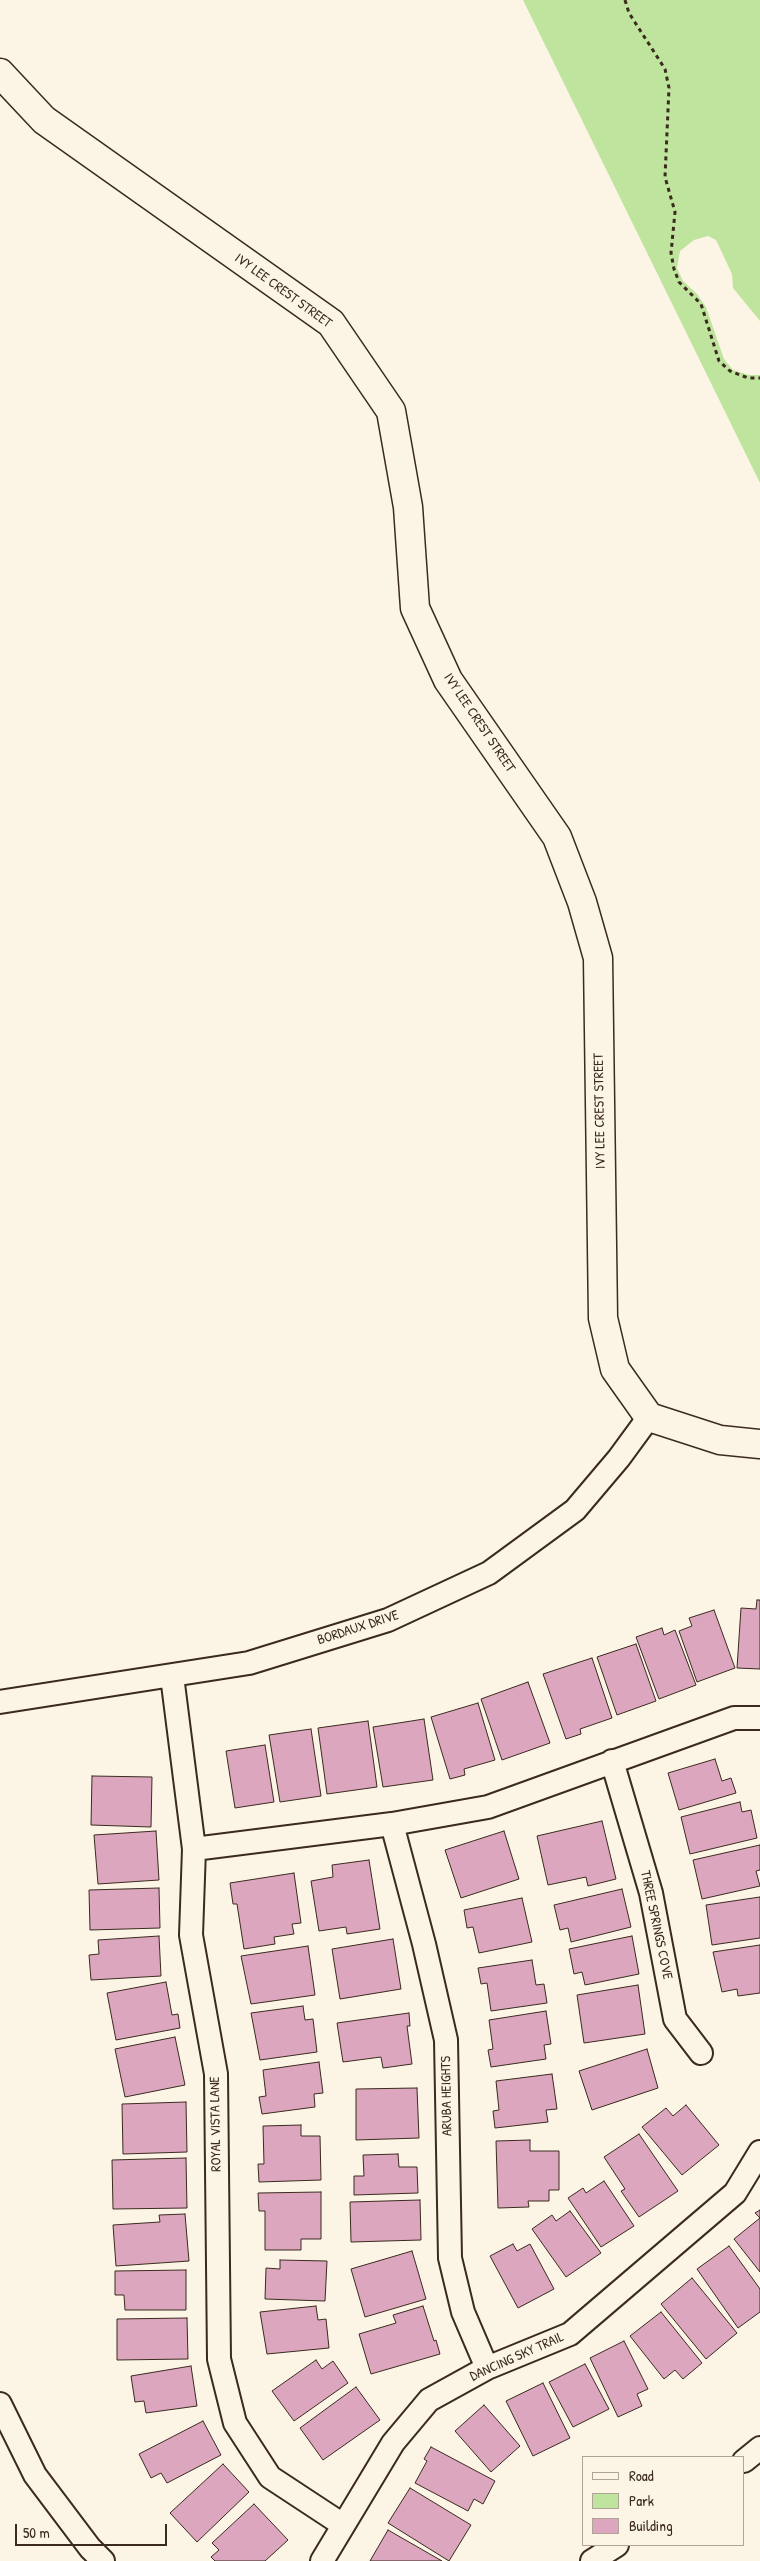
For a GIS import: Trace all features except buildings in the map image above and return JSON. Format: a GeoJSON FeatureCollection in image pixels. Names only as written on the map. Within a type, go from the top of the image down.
{"type":"FeatureCollection","features":[{"type":"Feature","properties":{"kind":"street","name":"IVY LEE CREST STREET"},"geometry":{"type":"LineString","coordinates":[[0,73],[44,120],[331,323],[391,411],[408,507],[414,608],[448,680],[557,837],[582,902],[598,958],[603,1318],[615,1369],[649,1418]]}},
{"type":"Feature","properties":{"kind":"street"},"geometry":{"type":"LineString","coordinates":[[649,1418],[720,1440],[760,1444]]}},
{"type":"Feature","properties":{"kind":"street","name":"BORDAUX DRIVE"},"geometry":{"type":"LineString","coordinates":[[0,1702],[249,1663],[388,1620],[490,1573],[575,1510],[619,1458],[649,1418]]}},
{"type":"Feature","properties":{"kind":"street","name":"ROYAL VISTA LANE"},"geometry":{"type":"LineString","coordinates":[[172,1676],[194,1849],[191,1934],[216,2074],[219,2359],[235,2423],[270,2477],[343,2525]]}},
{"type":"Feature","properties":{"kind":"street"},"geometry":{"type":"LineString","coordinates":[[194,1849],[392,1824],[488,1807],[734,1718],[760,1718]]}},
{"type":"Feature","properties":{"kind":"street","name":"THREE SPRINGS COVE"},"geometry":{"type":"LineString","coordinates":[[612,1762],[651,1893],[675,2019],[701,2053]]}},
{"type":"Feature","properties":{"kind":"street","name":"ARUBA HEIGHTS"},"geometry":{"type":"LineString","coordinates":[[392,1824],[424,1944],[446,2040],[450,2258],[464,2312],[487,2368]]}},
{"type":"Feature","properties":{"kind":"street","name":"DANCING SKY TRAIL"},"geometry":{"type":"LineString","coordinates":[[322,2561],[392,2443],[429,2400],[487,2368],[570,2334],[735,2193],[760,2152]]}},
{"type":"Feature","properties":{"kind":"street"},"geometry":{"type":"LineString","coordinates":[[0,2404],[35,2475],[90,2548],[103,2561]]}},
{"type":"Feature","properties":{"kind":"street"},"geometry":{"type":"LineString","coordinates":[[745,2460],[760,2448]]}},
{"type":"Feature","properties":{"kind":"street"},"geometry":{"type":"LineString","coordinates":[[592,2561],[615,2546]]}},
{"type":"Feature","properties":{"kind":"path"},"geometry":{"type":"LineString","coordinates":[[625,0],[629,13],[665,70],[669,88],[665,177],[675,212],[671,253],[674,269],[679,282],[701,304],[709,323],[720,361],[730,371],[748,378],[760,378]]}},
{"type":"Feature","properties":{"kind":"green space"},"geometry":{"type":"Polygon","coordinates":[[[523,0],[760,0],[760,321],[733,288],[732,274],[716,240],[708,236],[694,240],[680,251],[677,268],[683,281],[697,294],[706,307],[724,359],[733,370],[749,375],[760,375],[760,483],[523,0]]]}}]}
